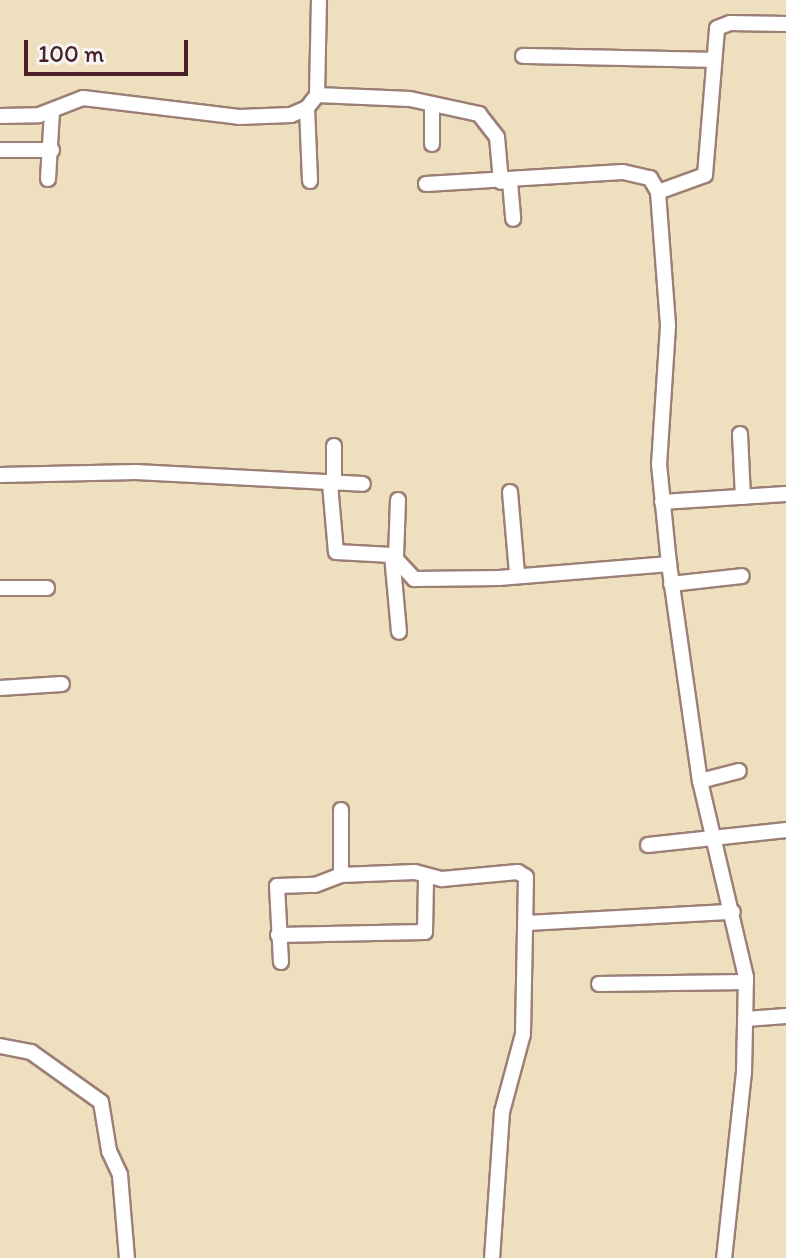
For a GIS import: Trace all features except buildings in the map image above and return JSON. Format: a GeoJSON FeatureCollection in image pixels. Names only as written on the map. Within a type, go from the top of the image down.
{"type":"FeatureCollection","features":[{"type":"Feature","properties":{"kind":"street"},"geometry":{"type":"LineString","coordinates":[[0,116],[52,112],[62,103],[83,98],[239,117],[291,115],[307,108],[317,95],[319,0]]}},
{"type":"Feature","properties":{"kind":"street"},"geometry":{"type":"LineString","coordinates":[[658,192],[705,175],[714,33],[722,25],[786,24]]}},
{"type":"Feature","properties":{"kind":"street"},"geometry":{"type":"LineString","coordinates":[[523,56],[711,60]]}},
{"type":"Feature","properties":{"kind":"street"},"geometry":{"type":"LineString","coordinates":[[317,95],[398,98],[465,109],[493,127],[513,219]]}},
{"type":"Feature","properties":{"kind":"street"},"geometry":{"type":"LineString","coordinates":[[432,106],[432,144]]}},
{"type":"Feature","properties":{"kind":"street"},"geometry":{"type":"LineString","coordinates":[[307,108],[310,181]]}},
{"type":"Feature","properties":{"kind":"street"},"geometry":{"type":"LineString","coordinates":[[48,179],[52,112]]}},
{"type":"Feature","properties":{"kind":"street"},"geometry":{"type":"LineString","coordinates":[[0,150],[52,150]]}},
{"type":"Feature","properties":{"kind":"street"},"geometry":{"type":"LineString","coordinates":[[426,184],[641,173],[658,192],[668,326],[660,433],[662,502],[671,584],[700,781],[733,912],[746,982],[746,1019],[724,1258]]}},
{"type":"Feature","properties":{"kind":"street"},"geometry":{"type":"LineString","coordinates":[[740,434],[743,497]]}},
{"type":"Feature","properties":{"kind":"street"},"geometry":{"type":"LineString","coordinates":[[334,446],[332,484],[336,552],[394,556],[414,579],[669,564]]}},
{"type":"Feature","properties":{"kind":"street"},"geometry":{"type":"LineString","coordinates":[[0,475],[136,472],[363,484]]}},
{"type":"Feature","properties":{"kind":"street"},"geometry":{"type":"LineString","coordinates":[[510,492],[517,574]]}},
{"type":"Feature","properties":{"kind":"street"},"geometry":{"type":"LineString","coordinates":[[662,502],[786,494]]}},
{"type":"Feature","properties":{"kind":"street"},"geometry":{"type":"LineString","coordinates":[[398,500],[394,556],[399,632]]}},
{"type":"Feature","properties":{"kind":"street"},"geometry":{"type":"LineString","coordinates":[[671,584],[742,576]]}},
{"type":"Feature","properties":{"kind":"street"},"geometry":{"type":"LineString","coordinates":[[0,588],[47,588]]}},
{"type":"Feature","properties":{"kind":"street"},"geometry":{"type":"LineString","coordinates":[[0,688],[62,684]]}},
{"type":"Feature","properties":{"kind":"street"},"geometry":{"type":"LineString","coordinates":[[700,781],[739,771]]}},
{"type":"Feature","properties":{"kind":"street"},"geometry":{"type":"LineString","coordinates":[[341,810],[341,875]]}},
{"type":"Feature","properties":{"kind":"street"},"geometry":{"type":"LineString","coordinates":[[648,845],[786,830]]}},
{"type":"Feature","properties":{"kind":"street"},"geometry":{"type":"LineString","coordinates":[[281,962],[277,886],[315,885],[341,875],[415,872],[426,878],[522,873],[527,923],[523,1034],[502,1112],[492,1258]]}},
{"type":"Feature","properties":{"kind":"street"},"geometry":{"type":"LineString","coordinates":[[278,935],[425,932],[426,878]]}},
{"type":"Feature","properties":{"kind":"street"},"geometry":{"type":"LineString","coordinates":[[527,923],[733,912]]}},
{"type":"Feature","properties":{"kind":"street"},"geometry":{"type":"LineString","coordinates":[[599,984],[746,982]]}},
{"type":"Feature","properties":{"kind":"street"},"geometry":{"type":"LineString","coordinates":[[746,1019],[786,1016]]}},
{"type":"Feature","properties":{"kind":"street"},"geometry":{"type":"LineString","coordinates":[[0,1046],[31,1052],[101,1102],[109,1151],[120,1175],[127,1258]]}}]}
